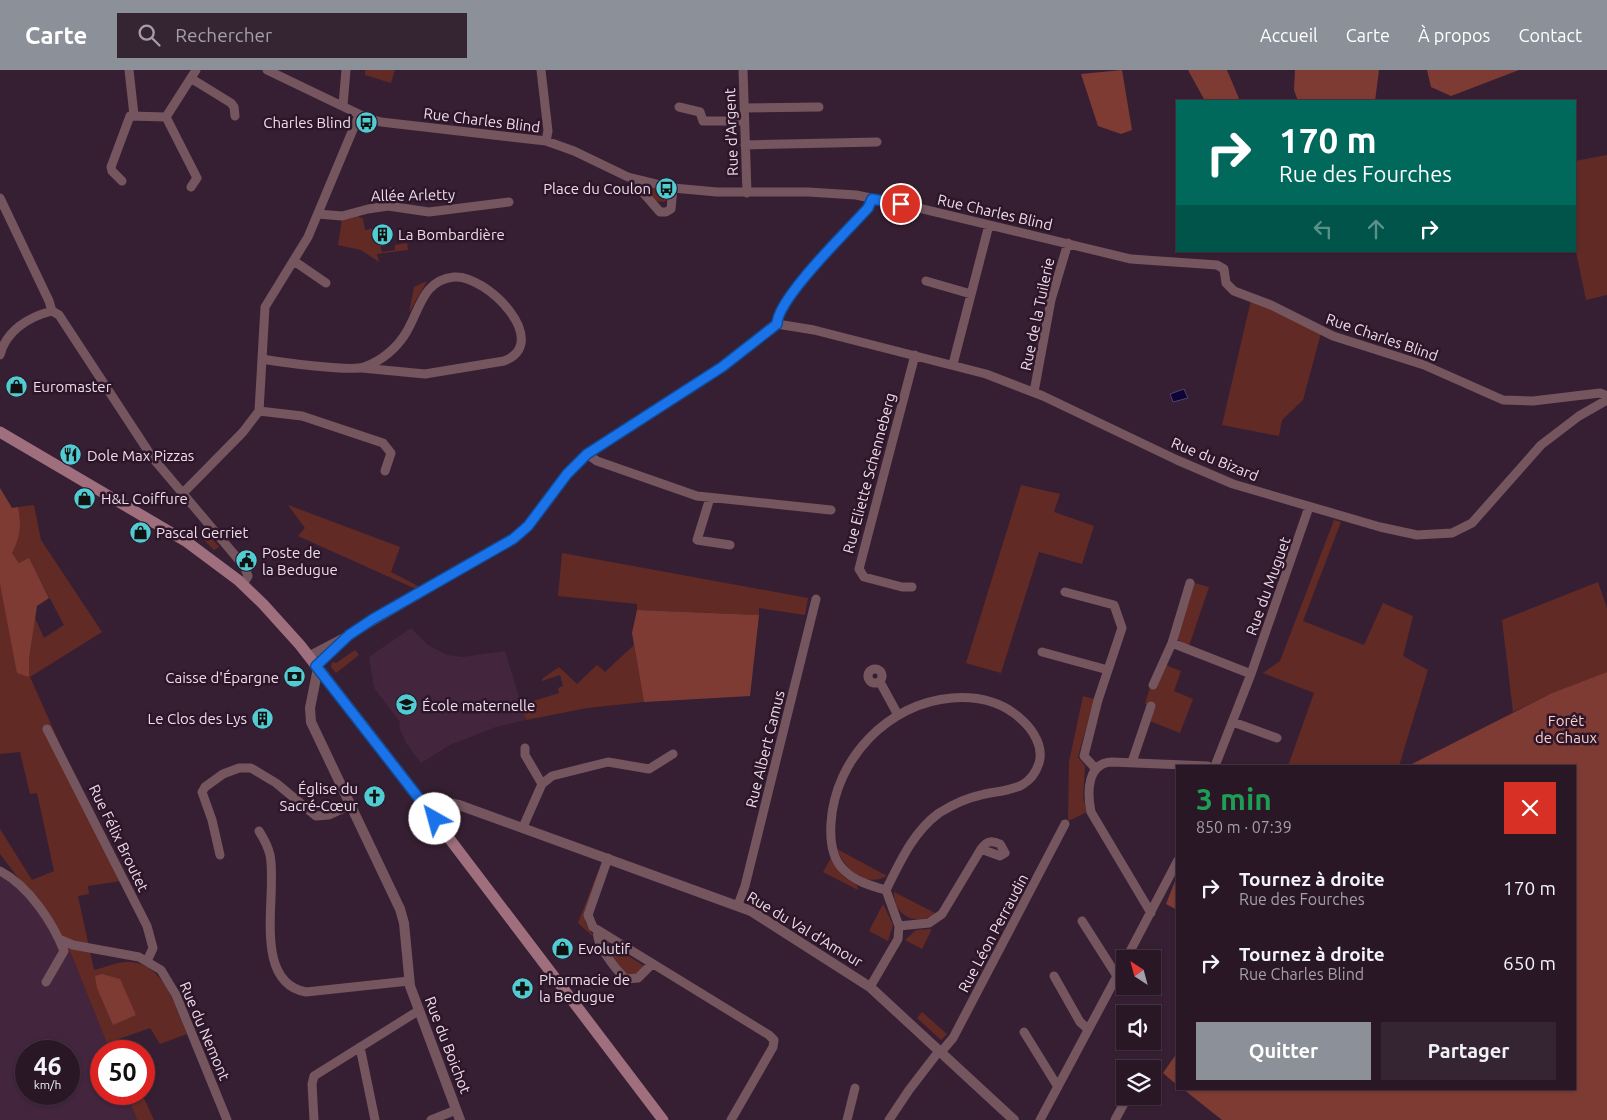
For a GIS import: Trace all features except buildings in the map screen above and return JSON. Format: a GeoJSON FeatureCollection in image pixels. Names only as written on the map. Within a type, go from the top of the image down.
{"type":"FeatureCollection","features":[{"type":"Feature","properties":{"kind":"main road"},"geometry":{"type":"LineString","coordinates":[[0,432],[187,542],[243,584],[309,656],[425,805],[663,1120]]}},
{"type":"Feature","properties":{"kind":"street"},"geometry":{"type":"LineString","coordinates":[[129,70],[134,115]]}},
{"type":"Feature","properties":{"kind":"street"},"geometry":{"type":"LineString","coordinates":[[122,181],[112,171],[111,167],[128,120],[134,115],[162,119],[166,117],[196,70]]}},
{"type":"Feature","properties":{"kind":"street","name":"Rue Charles Blind"},"geometry":{"type":"LineString","coordinates":[[268,70],[359,114],[381,122],[546,141],[638,180],[673,188],[747,193],[829,193],[872,199],[915,207],[1131,259],[1217,265],[1224,269],[1226,283],[1234,291],[1271,305],[1333,336],[1424,365],[1503,400],[1533,401],[1600,393],[1607,396]]}},
{"type":"Feature","properties":{"kind":"street"},"geometry":{"type":"LineString","coordinates":[[343,105],[346,70]]}},
{"type":"Feature","properties":{"kind":"street"},"geometry":{"type":"LineString","coordinates":[[541,70],[548,131],[546,141]]}},
{"type":"Feature","properties":{"kind":"street","name":"Rue d'Argent"},"geometry":{"type":"LineString","coordinates":[[744,70],[747,193]]}},
{"type":"Feature","properties":{"kind":"street"},"geometry":{"type":"LineString","coordinates":[[192,79],[231,103],[234,107],[235,116]]}},
{"type":"Feature","properties":{"kind":"street"},"geometry":{"type":"LineString","coordinates":[[679,107],[700,112],[702,121],[744,121]]}},
{"type":"Feature","properties":{"kind":"street"},"geometry":{"type":"LineString","coordinates":[[744,108],[819,107]]}},
{"type":"Feature","properties":{"kind":"street"},"geometry":{"type":"LineString","coordinates":[[182,494],[244,432],[259,412],[265,307],[274,288],[303,247],[359,114]]}},
{"type":"Feature","properties":{"kind":"street"},"geometry":{"type":"LineString","coordinates":[[166,117],[197,178],[191,187]]}},
{"type":"Feature","properties":{"kind":"street"},"geometry":{"type":"LineString","coordinates":[[745,145],[877,142]]}},
{"type":"Feature","properties":{"kind":"street"},"geometry":{"type":"LineString","coordinates":[[638,180],[639,188],[660,212],[666,212],[671,208],[673,188]]}},
{"type":"Feature","properties":{"kind":"street"},"geometry":{"type":"LineString","coordinates":[[0,198],[50,301],[52,311],[59,315],[145,447],[182,494],[244,566],[248,576],[243,584]]}},
{"type":"Feature","properties":{"kind":"street"},"geometry":{"type":"LineString","coordinates":[[309,656],[349,635],[517,536],[539,513],[567,474],[587,454],[722,367],[777,324],[777,316],[793,294],[820,260],[868,208],[872,199]]}},
{"type":"Feature","properties":{"kind":"street","name":"Allée Arletty"},"geometry":{"type":"LineString","coordinates":[[318,214],[342,216],[388,206],[428,212],[509,202]]}},
{"type":"Feature","properties":{"kind":"street"},"geometry":{"type":"LineString","coordinates":[[953,364],[989,225]]}},
{"type":"Feature","properties":{"kind":"street","name":"Rue de la Tuilerie"},"geometry":{"type":"LineString","coordinates":[[1034,392],[1051,300],[1068,243]]}},
{"type":"Feature","properties":{"kind":"street"},"geometry":{"type":"LineString","coordinates":[[294,261],[326,283]]}},
{"type":"Feature","properties":{"kind":"street"},"geometry":{"type":"LineString","coordinates":[[262,359],[425,374],[504,360],[512,356],[522,343],[521,331],[512,315],[482,284],[462,277],[445,279],[426,292],[408,331],[398,345],[384,357],[362,368]]}},
{"type":"Feature","properties":{"kind":"street"},"geometry":{"type":"LineString","coordinates":[[926,281],[971,294]]}},
{"type":"Feature","properties":{"kind":"street"},"geometry":{"type":"LineString","coordinates":[[0,355],[4,342],[13,330],[52,311]]}},
{"type":"Feature","properties":{"kind":"street","name":"Rue du Bizard"},"geometry":{"type":"LineString","coordinates":[[777,324],[814,330],[953,364],[1002,379],[1034,392],[1205,473],[1309,507],[1403,533],[1428,536],[1452,533],[1463,529],[1481,515],[1512,476],[1541,445],[1579,416],[1607,400]]}},
{"type":"Feature","properties":{"kind":"street","name":"Rue Eliette Schenneberg"},"geometry":{"type":"LineString","coordinates":[[912,587],[902,588],[864,577],[859,569],[915,355]]}},
{"type":"Feature","properties":{"kind":"street"},"geometry":{"type":"LineString","coordinates":[[259,412],[302,416],[383,443],[391,453],[384,471]]}},
{"type":"Feature","properties":{"kind":"street"},"geometry":{"type":"LineString","coordinates":[[587,454],[597,461],[710,498],[831,510]]}},
{"type":"Feature","properties":{"kind":"street"},"geometry":{"type":"LineString","coordinates":[[710,498],[697,540],[730,545]]}},
{"type":"Feature","properties":{"kind":"street","name":"Rue du Muguet"},"geometry":{"type":"LineString","coordinates":[[1215,765],[1251,674],[1309,507]]}},
{"type":"Feature","properties":{"kind":"street"},"geometry":{"type":"LineString","coordinates":[[1153,685],[1172,644],[1190,583]]}},
{"type":"Feature","properties":{"kind":"street"},"geometry":{"type":"LineString","coordinates":[[1065,592],[1114,605],[1122,628],[1084,756],[1095,768]]}},
{"type":"Feature","properties":{"kind":"street","name":"Rue Albert Camus"},"geometry":{"type":"LineString","coordinates":[[738,905],[745,886],[816,599]]}},
{"type":"Feature","properties":{"kind":"street"},"geometry":{"type":"LineString","coordinates":[[317,667],[349,635]]}},
{"type":"Feature","properties":{"kind":"street"},"geometry":{"type":"LineString","coordinates":[[1172,644],[1251,674]]}},
{"type":"Feature","properties":{"kind":"street"},"geometry":{"type":"LineString","coordinates":[[1042,652],[1108,670]]}},
{"type":"Feature","properties":{"kind":"street","name":"Rue du Boichot"},"geometry":{"type":"LineString","coordinates":[[317,667],[310,708],[311,722],[400,909],[404,923],[409,981],[418,1011],[458,1115]]}},
{"type":"Feature","properties":{"kind":"street"},"geometry":{"type":"LineString","coordinates":[[880,682],[898,715]]}},
{"type":"Feature","properties":{"kind":"street"},"geometry":{"type":"LineString","coordinates":[[870,987],[898,939],[900,926],[886,890],[905,852],[928,823],[952,806],[967,799],[1016,789],[1031,778],[1040,757],[1039,744],[1025,723],[1002,706],[984,699],[964,697],[938,700],[898,715],[867,740],[847,767],[837,791],[830,825],[832,850],[842,868],[862,882],[886,890]]}},
{"type":"Feature","properties":{"kind":"street"},"geometry":{"type":"LineString","coordinates":[[1132,762],[1151,706]]}},
{"type":"Feature","properties":{"kind":"street"},"geometry":{"type":"LineString","coordinates":[[1233,722],[1277,738]]}},
{"type":"Feature","properties":{"kind":"street","name":"Rue Félix Broutet"},"geometry":{"type":"LineString","coordinates":[[47,728],[147,926],[153,948],[147,961]]}},
{"type":"Feature","properties":{"kind":"street"},"geometry":{"type":"LineString","coordinates":[[524,748],[525,755],[542,784]]}},
{"type":"Feature","properties":{"kind":"street"},"geometry":{"type":"LineString","coordinates":[[523,827],[542,784],[558,774],[608,762],[649,769],[673,754]]}},
{"type":"Feature","properties":{"kind":"street"},"geometry":{"type":"LineString","coordinates":[[1151,913],[1091,812],[1090,780],[1095,768],[1104,762],[1189,765]]}},
{"type":"Feature","properties":{"kind":"street"},"geometry":{"type":"LineString","coordinates":[[220,854],[212,820],[202,792],[218,776],[239,768],[251,768],[262,773],[316,816],[329,815],[351,805]]}},
{"type":"Feature","properties":{"kind":"street","name":"Rue du Val d'Amour"},"geometry":{"type":"LineString","coordinates":[[425,805],[432,801],[449,802],[738,905],[760,916],[870,987],[1014,1120]]}},
{"type":"Feature","properties":{"kind":"street","name":"Rue Léon Perraudin"},"geometry":{"type":"LineString","coordinates":[[889,1120],[908,1090],[953,1038],[1065,824]]}},
{"type":"Feature","properties":{"kind":"street"},"geometry":{"type":"LineString","coordinates":[[259,831],[270,856],[271,952],[277,970],[284,980],[297,991],[306,992],[409,981]]}},
{"type":"Feature","properties":{"kind":"street"},"geometry":{"type":"LineString","coordinates":[[900,926],[929,923],[942,914],[981,849]]}},
{"type":"Feature","properties":{"kind":"street"},"geometry":{"type":"LineString","coordinates":[[608,858],[588,915],[591,923],[598,930],[769,1035],[774,1040],[773,1047],[731,1120]]}},
{"type":"Feature","properties":{"kind":"street"},"geometry":{"type":"LineString","coordinates":[[1131,950],[1176,864]]}},
{"type":"Feature","properties":{"kind":"street"},"geometry":{"type":"LineString","coordinates":[[0,871],[22,888],[61,940],[64,952],[46,982]]}},
{"type":"Feature","properties":{"kind":"street"},"geometry":{"type":"LineString","coordinates":[[1082,921],[1116,974]]}},
{"type":"Feature","properties":{"kind":"street"},"geometry":{"type":"LineString","coordinates":[[598,930],[597,937],[603,949],[626,979],[638,978],[652,964]]}},
{"type":"Feature","properties":{"kind":"street","name":"Rue du Nemont"},"geometry":{"type":"LineString","coordinates":[[61,940],[73,945],[129,955],[147,961],[161,970],[176,995],[227,1120]]}},
{"type":"Feature","properties":{"kind":"street"},"geometry":{"type":"LineString","coordinates":[[1054,976],[1080,1022],[1088,1029]]}},
{"type":"Feature","properties":{"kind":"street"},"geometry":{"type":"LineString","coordinates":[[1040,1120],[1116,978]]}},
{"type":"Feature","properties":{"kind":"street"},"geometry":{"type":"LineString","coordinates":[[314,1120],[312,1084],[314,1076],[418,1011]]}},
{"type":"Feature","properties":{"kind":"street"},"geometry":{"type":"LineString","coordinates":[[1024,1032],[1058,1087]]}},
{"type":"Feature","properties":{"kind":"street"},"geometry":{"type":"LineString","coordinates":[[360,1047],[376,1120]]}},
{"type":"Feature","properties":{"kind":"street"},"geometry":{"type":"LineString","coordinates":[[847,1120],[855,1088]]}},
{"type":"Feature","properties":{"kind":"street"},"geometry":{"type":"LineString","coordinates":[[1115,1120],[1123,1105]]}},
{"type":"Feature","properties":{"kind":"street"},"geometry":{"type":"LineString","coordinates":[[431,1120],[458,1115]]}},
{"type":"Feature","properties":{"kind":"shaded area"},"geometry":{"type":"Polygon","coordinates":[[[365,70],[395,70],[391,83],[365,75],[365,70]]]}},
{"type":"Feature","properties":{"kind":"shaded area"},"geometry":{"type":"Polygon","coordinates":[[[1607,155],[1607,295],[1586,300],[1576,252],[1576,161],[1607,155]]]}},
{"type":"Feature","properties":{"kind":"shaded area"},"geometry":{"type":"Polygon","coordinates":[[[644,184],[670,191],[667,200],[663,202],[655,201],[644,188],[644,184]]]}},
{"type":"Feature","properties":{"kind":"shaded area"},"geometry":{"type":"Polygon","coordinates":[[[392,188],[393,198],[381,199],[379,189],[392,188]]]}},
{"type":"Feature","properties":{"kind":"shaded area"},"geometry":{"type":"Polygon","coordinates":[[[358,216],[363,219],[365,230],[376,228],[382,252],[395,250],[395,245],[407,243],[408,250],[377,254],[379,262],[361,250],[338,245],[342,219],[358,216]]]}},
{"type":"Feature","properties":{"kind":"shaded area"},"geometry":{"type":"Polygon","coordinates":[[[427,281],[409,313],[414,287],[427,281]]]}},
{"type":"Feature","properties":{"kind":"shaded area"},"geometry":{"type":"Polygon","coordinates":[[[1251,300],[1321,333],[1303,400],[1282,420],[1279,436],[1222,425],[1251,300]]]}},
{"type":"Feature","properties":{"kind":"shaded area"},"geometry":{"type":"Polygon","coordinates":[[[1184,389],[1188,398],[1173,402],[1170,394],[1184,389]]]}},
{"type":"Feature","properties":{"kind":"shaded area"},"geometry":{"type":"Polygon","coordinates":[[[1021,485],[1060,494],[1054,512],[1094,526],[1082,564],[1039,552],[1001,673],[966,663],[1021,485]]]}},
{"type":"Feature","properties":{"kind":"shaded area"},"geometry":{"type":"Polygon","coordinates":[[[34,505],[41,540],[102,632],[30,677],[121,881],[88,886],[89,894],[78,896],[94,970],[127,962],[140,964],[150,969],[159,977],[172,999],[187,1034],[160,1044],[150,1028],[119,1040],[106,1040],[72,956],[59,931],[0,854],[0,829],[32,880],[54,871],[37,793],[30,794],[20,752],[0,754],[0,584],[29,677],[29,659],[35,618],[44,638],[64,625],[29,559],[19,563],[12,553],[20,518],[18,507],[34,505]]]}},
{"type":"Feature","properties":{"kind":"shaded area"},"geometry":{"type":"Polygon","coordinates":[[[288,505],[400,547],[391,572],[418,586],[416,589],[298,536],[305,528],[288,505]]]}},
{"type":"Feature","properties":{"kind":"shaded area"},"geometry":{"type":"Polygon","coordinates":[[[1334,520],[1341,522],[1303,621],[1364,645],[1383,603],[1413,616],[1403,656],[1428,670],[1399,765],[1288,765],[1314,693],[1263,673],[1280,661],[1334,520]]]}},
{"type":"Feature","properties":{"kind":"shaded area"},"geometry":{"type":"Polygon","coordinates":[[[209,535],[219,547],[214,550],[204,540],[209,535]]]}},
{"type":"Feature","properties":{"kind":"shaded area"},"geometry":{"type":"Polygon","coordinates":[[[562,553],[808,598],[805,615],[759,608],[759,615],[637,610],[637,604],[558,596],[562,553]]]}},
{"type":"Feature","properties":{"kind":"shaded area"},"geometry":{"type":"Polygon","coordinates":[[[1598,582],[1607,608],[1607,672],[1552,693],[1513,712],[1502,620],[1598,582]]]}},
{"type":"Feature","properties":{"kind":"shaded area"},"geometry":{"type":"Polygon","coordinates":[[[1194,583],[1209,587],[1189,646],[1177,639],[1194,583]]]}},
{"type":"Feature","properties":{"kind":"shaded area"},"geometry":{"type":"Polygon","coordinates":[[[411,628],[428,645],[447,655],[462,657],[505,651],[526,720],[496,727],[450,745],[421,763],[406,743],[399,727],[400,722],[374,688],[369,657],[411,628]]]}},
{"type":"Feature","properties":{"kind":"shaded area"},"geometry":{"type":"Polygon","coordinates":[[[634,645],[644,702],[587,708],[526,720],[520,700],[522,699],[524,704],[559,693],[558,688],[563,686],[560,675],[542,681],[542,679],[559,667],[577,684],[597,665],[605,672],[634,645]]]}},
{"type":"Feature","properties":{"kind":"shaded area"},"geometry":{"type":"Polygon","coordinates":[[[355,650],[359,655],[336,673],[331,667],[332,662],[336,663],[355,650]]]}},
{"type":"Feature","properties":{"kind":"shaded area"},"geometry":{"type":"Polygon","coordinates":[[[1163,664],[1181,671],[1174,691],[1193,699],[1180,733],[1150,721],[1154,707],[1145,704],[1151,684],[1163,664]]]}},
{"type":"Feature","properties":{"kind":"shaded area"},"geometry":{"type":"Polygon","coordinates":[[[1083,696],[1094,699],[1078,757],[1085,766],[1083,797],[1087,812],[1068,821],[1069,762],[1083,696]]]}},
{"type":"Feature","properties":{"kind":"shaded area"},"geometry":{"type":"Polygon","coordinates":[[[837,849],[887,876],[871,880],[863,878],[850,869],[837,849]]]}},
{"type":"Feature","properties":{"kind":"shaded area"},"geometry":{"type":"Polygon","coordinates":[[[831,858],[844,877],[857,885],[858,890],[823,872],[831,858]]]}},
{"type":"Feature","properties":{"kind":"shaded area"},"geometry":{"type":"Polygon","coordinates":[[[599,869],[585,916],[585,922],[594,937],[578,923],[599,869]]]}},
{"type":"Feature","properties":{"kind":"shaded area"},"geometry":{"type":"Polygon","coordinates":[[[0,876],[29,891],[59,931],[72,956],[106,1040],[90,1040],[90,1105],[131,1105],[137,1120],[0,1120],[0,876]]]}},
{"type":"Feature","properties":{"kind":"shaded area"},"geometry":{"type":"Polygon","coordinates":[[[894,892],[937,914],[921,919],[908,917],[898,908],[894,892]]]}},
{"type":"Feature","properties":{"kind":"shaded area"},"geometry":{"type":"Polygon","coordinates":[[[883,904],[893,925],[888,941],[869,931],[883,904]]]}},
{"type":"Feature","properties":{"kind":"shaded area"},"geometry":{"type":"Polygon","coordinates":[[[932,929],[922,949],[905,940],[916,930],[932,929]]]}},
{"type":"Feature","properties":{"kind":"shaded area"},"geometry":{"type":"Polygon","coordinates":[[[600,936],[610,941],[609,944],[644,966],[646,963],[645,971],[628,976],[604,948],[600,936]]]}},
{"type":"Feature","properties":{"kind":"shaded area"},"geometry":{"type":"Polygon","coordinates":[[[922,1012],[947,1034],[941,1040],[917,1018],[922,1012]]]}},
{"type":"Feature","properties":{"kind":"shaded area"},"geometry":{"type":"Polygon","coordinates":[[[131,1105],[147,1105],[154,1120],[137,1120],[131,1105]]]}},
{"type":"Feature","properties":{"kind":"green space"},"geometry":{"type":"Polygon","coordinates":[[[1122,70],[1132,130],[1121,134],[1098,126],[1081,74],[1122,70]]]}},
{"type":"Feature","properties":{"kind":"green space"},"geometry":{"type":"Polygon","coordinates":[[[1188,70],[1227,70],[1240,100],[1204,100],[1188,70]]]}},
{"type":"Feature","properties":{"kind":"green space"},"geometry":{"type":"Polygon","coordinates":[[[1295,70],[1379,70],[1375,100],[1298,100],[1294,90],[1295,70]]]}},
{"type":"Feature","properties":{"kind":"green space"},"geometry":{"type":"Polygon","coordinates":[[[1427,70],[1519,70],[1451,96],[1431,87],[1427,70]]]}},
{"type":"Feature","properties":{"kind":"green space"},"geometry":{"type":"Polygon","coordinates":[[[0,488],[12,508],[18,507],[20,531],[12,553],[19,563],[29,558],[49,598],[37,606],[29,659],[29,677],[17,673],[0,584],[0,488]]]}},
{"type":"Feature","properties":{"kind":"green space"},"geometry":{"type":"Polygon","coordinates":[[[637,610],[759,615],[750,696],[644,702],[632,633],[637,610]]]}},
{"type":"Feature","properties":{"kind":"green space","name":"Forêt de Chaux"},"geometry":{"type":"Polygon","coordinates":[[[1607,672],[1607,1120],[1222,1120],[1184,1090],[1576,1090],[1576,765],[1410,765],[1552,693],[1607,672]]]}},
{"type":"Feature","properties":{"kind":"green space"},"geometry":{"type":"Polygon","coordinates":[[[1176,879],[1176,909],[1166,904],[1176,879]]]}},
{"type":"Feature","properties":{"kind":"green space"},"geometry":{"type":"Polygon","coordinates":[[[102,974],[120,979],[136,1015],[113,1025],[97,988],[95,976],[102,974]]]}},
{"type":"Feature","properties":{"kind":"green space"},"geometry":{"type":"Polygon","coordinates":[[[1176,1054],[1176,1084],[1163,1073],[1176,1054]]]}},
{"type":"Feature","properties":{"kind":"place","name":"Charles Blind"},"geometry":{"type":"Point","coordinates":[367,122]}},
{"type":"Feature","properties":{"kind":"place","name":"Place du Coulon"},"geometry":{"type":"Point","coordinates":[667,188]}},
{"type":"Feature","properties":{"kind":"place","name":"La Bombardière"},"geometry":{"type":"Point","coordinates":[382,234]}},
{"type":"Feature","properties":{"kind":"place","name":"Euromaster"},"geometry":{"type":"Point","coordinates":[17,386]}},
{"type":"Feature","properties":{"kind":"place","name":"Dole Max Pizzas"},"geometry":{"type":"Point","coordinates":[71,455]}},
{"type":"Feature","properties":{"kind":"place","name":"H&L Coiffure"},"geometry":{"type":"Point","coordinates":[85,498]}},
{"type":"Feature","properties":{"kind":"place","name":"Pascal Gerriet"},"geometry":{"type":"Point","coordinates":[140,532]}},
{"type":"Feature","properties":{"kind":"place","name":"Poste de la Bedugue"},"geometry":{"type":"Point","coordinates":[246,561]}},
{"type":"Feature","properties":{"kind":"place","name":"Caisse d'Épargne"},"geometry":{"type":"Point","coordinates":[295,677]}},
{"type":"Feature","properties":{"kind":"place","name":"École maternelle"},"geometry":{"type":"Point","coordinates":[406,705]}},
{"type":"Feature","properties":{"kind":"place","name":"Le Clos des Lys"},"geometry":{"type":"Point","coordinates":[263,718]}},
{"type":"Feature","properties":{"kind":"place","name":"Église du Sacré-Cœur"},"geometry":{"type":"Point","coordinates":[374,797]}},
{"type":"Feature","properties":{"kind":"place","name":"Evolutif"},"geometry":{"type":"Point","coordinates":[562,948]}},
{"type":"Feature","properties":{"kind":"place","name":"Pharmacie de la Bedugue"},"geometry":{"type":"Point","coordinates":[523,988]}},
{"type":"Feature","properties":{"kind":"route"},"geometry":{"type":"LineString","coordinates":[[435,819],[316,666],[349,635],[373,619],[517,536],[539,513],[567,474],[587,454],[722,367],[758,340],[769,328],[777,324],[777,316],[793,294],[820,260],[868,208],[872,199],[901,204]]}}]}
